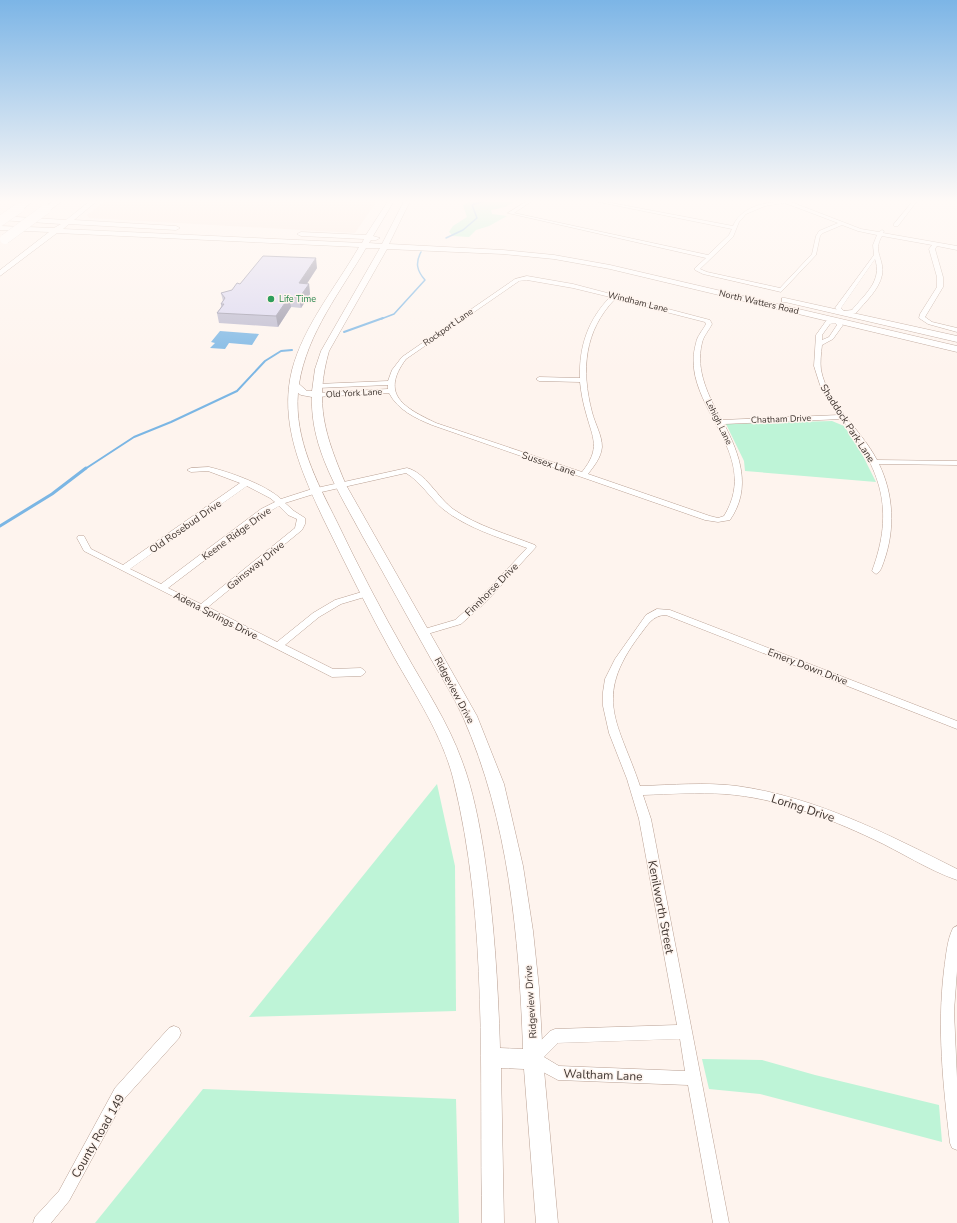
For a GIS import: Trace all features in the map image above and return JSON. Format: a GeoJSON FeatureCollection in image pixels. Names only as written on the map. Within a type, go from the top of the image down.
{"type":"FeatureCollection","features":[{"type":"Feature","properties":{"kind":"main road"},"geometry":{"type":"LineString","coordinates":[[0,274],[21,258]]}},
{"type":"Feature","properties":{"kind":"main road","name":"Ridgeview Drive"},"geometry":{"type":"LineString","coordinates":[[358,258],[320,336],[321,363],[316,409],[325,449],[340,485],[470,716],[496,784],[515,866],[524,931],[530,988],[547,1223]]}},
{"type":"Feature","properties":{"kind":"main road","name":"Ridgeview Drive"},"geometry":{"type":"LineString","coordinates":[[377,258],[320,336],[299,362],[293,384],[294,431],[303,460],[315,490],[365,594],[444,736],[460,779],[469,814],[482,899],[490,1058],[494,1223]]}},
{"type":"Feature","properties":{"kind":"main road","name":"North Watters Road"},"geometry":{"type":"LineString","coordinates":[[555,258],[572,260],[957,349]]}},
{"type":"Feature","properties":{"kind":"main road","name":"North Watters Road"},"geometry":{"type":"LineString","coordinates":[[606,258],[957,339]]}},
{"type":"Feature","properties":{"kind":"main road"},"geometry":{"type":"LineString","coordinates":[[836,321],[842,313]]}},
{"type":"Feature","properties":{"kind":"main road"},"geometry":{"type":"LineString","coordinates":[[293,384],[304,394],[317,391]]}},
{"type":"Feature","properties":{"kind":"main road"},"geometry":{"type":"LineString","coordinates":[[490,1058],[534,1059]]}},
{"type":"Feature","properties":{"kind":"street"},"geometry":{"type":"LineString","coordinates":[[708,258],[698,268],[699,270],[781,290],[810,258]]}},
{"type":"Feature","properties":{"kind":"street"},"geometry":{"type":"LineString","coordinates":[[874,258],[838,308],[842,313],[854,312],[878,278],[880,266],[876,258]]}},
{"type":"Feature","properties":{"kind":"street"},"geometry":{"type":"LineString","coordinates":[[935,258],[940,277],[940,287],[922,318],[930,323],[957,330]]}},
{"type":"Feature","properties":{"kind":"street","name":"Windham Lane"},"geometry":{"type":"LineString","coordinates":[[520,278],[556,283],[615,296],[708,321]]}},
{"type":"Feature","properties":{"kind":"street","name":"Rockport Lane"},"geometry":{"type":"LineString","coordinates":[[390,387],[394,370],[404,358],[520,278]]}},
{"type":"Feature","properties":{"kind":"street"},"geometry":{"type":"LineString","coordinates":[[584,475],[591,466],[598,449],[598,441],[588,412],[582,380],[581,365],[586,340],[599,315],[615,296]]}},
{"type":"Feature","properties":{"kind":"street","name":"Lehigh Lane"},"geometry":{"type":"LineString","coordinates":[[708,321],[709,324],[700,340],[696,360],[701,385],[736,458],[739,478],[738,490],[729,515],[721,519]]}},
{"type":"Feature","properties":{"kind":"street"},"geometry":{"type":"LineString","coordinates":[[820,344],[831,338],[840,324],[836,321]]}},
{"type":"Feature","properties":{"kind":"street","name":"Shaddock Park Lane"},"geometry":{"type":"LineString","coordinates":[[836,321],[828,322],[819,335],[820,344],[817,360],[818,372],[824,388],[860,439],[874,462],[881,479],[888,512],[888,531],[885,547],[876,571]]}},
{"type":"Feature","properties":{"kind":"street"},"geometry":{"type":"LineString","coordinates":[[538,379],[582,380]]}},
{"type":"Feature","properties":{"kind":"street","name":"Old York Lane"},"geometry":{"type":"LineString","coordinates":[[317,391],[390,387]]}},
{"type":"Feature","properties":{"kind":"street","name":"Sussex Lane"},"geometry":{"type":"LineString","coordinates":[[390,387],[397,402],[423,419],[708,518],[721,519]]}},
{"type":"Feature","properties":{"kind":"street","name":"Chatham Drive"},"geometry":{"type":"LineString","coordinates":[[718,422],[844,417]]}},
{"type":"Feature","properties":{"kind":"street"},"geometry":{"type":"LineString","coordinates":[[874,462],[957,463]]}},
{"type":"Feature","properties":{"kind":"street"},"geometry":{"type":"LineString","coordinates":[[191,470],[209,469],[246,483],[273,496],[280,502]]}},
{"type":"Feature","properties":{"kind":"street","name":"Keene Ridge Drive"},"geometry":{"type":"LineString","coordinates":[[162,588],[264,511],[280,502],[315,490],[407,470],[416,475],[450,511],[473,524],[532,547]]}},
{"type":"Feature","properties":{"kind":"street","name":"Old Rosebud Drive"},"geometry":{"type":"LineString","coordinates":[[124,569],[246,483]]}},
{"type":"Feature","properties":{"kind":"street","name":"Gainsway Drive"},"geometry":{"type":"LineString","coordinates":[[202,607],[300,528],[302,524],[301,518],[291,513],[280,502]]}},
{"type":"Feature","properties":{"kind":"street","name":"Adena Springs Drive"},"geometry":{"type":"LineString","coordinates":[[81,538],[88,551],[332,673],[361,672]]}},
{"type":"Feature","properties":{"kind":"street","name":"Finnhorse Drive"},"geometry":{"type":"LineString","coordinates":[[424,632],[458,622],[483,600],[532,547]]}},
{"type":"Feature","properties":{"kind":"street"},"geometry":{"type":"LineString","coordinates":[[278,646],[316,615],[338,602],[365,594]]}},
{"type":"Feature","properties":{"kind":"street","name":"Emery Down Drive"},"geometry":{"type":"LineString","coordinates":[[659,612],[673,613],[957,724]]}},
{"type":"Feature","properties":{"kind":"street","name":"Kenilworth Street"},"geometry":{"type":"LineString","coordinates":[[659,612],[649,617],[616,664],[608,686],[608,708],[611,725],[637,791],[645,819],[721,1223]]}},
{"type":"Feature","properties":{"kind":"street","name":"Loring Drive"},"geometry":{"type":"LineString","coordinates":[[637,791],[715,789],[771,797],[818,811],[846,822],[957,875]]}},
{"type":"Feature","properties":{"kind":"street"},"geometry":{"type":"LineString","coordinates":[[957,932],[949,988],[947,1045],[957,1143]]}},
{"type":"Feature","properties":{"kind":"street"},"geometry":{"type":"LineString","coordinates":[[534,1059],[555,1036],[684,1032]]}},
{"type":"Feature","properties":{"kind":"street","name":"County Road 149"},"geometry":{"type":"LineString","coordinates":[[41,1223],[64,1196],[120,1093],[174,1033]]}},
{"type":"Feature","properties":{"kind":"street","name":"Waltham Lane"},"geometry":{"type":"LineString","coordinates":[[534,1059],[558,1073],[693,1078]]}},
{"type":"Feature","properties":{"kind":"green space"},"geometry":{"type":"Polygon","coordinates":[[[832,421],[844,426],[861,452],[876,482],[745,471],[744,461],[726,424],[832,421]]]}},
{"type":"Feature","properties":{"kind":"green space"},"geometry":{"type":"Polygon","coordinates":[[[437,784],[455,866],[456,1011],[249,1017],[437,784]]]}},
{"type":"Feature","properties":{"kind":"green space"},"geometry":{"type":"Polygon","coordinates":[[[702,1059],[762,1060],[815,1075],[939,1105],[942,1142],[760,1094],[709,1089],[702,1059]]]}},
{"type":"Feature","properties":{"kind":"green space"},"geometry":{"type":"Polygon","coordinates":[[[203,1089],[456,1099],[459,1223],[95,1223],[203,1089]]]}},
{"type":"Feature","properties":{"kind":"water"},"geometry":{"type":"Polygon","coordinates":[[[220,331],[259,334],[252,345],[229,343],[225,349],[210,348],[215,343],[211,342],[220,331]]]}},
{"type":"Feature","properties":{"kind":"building","name":"Life Time"},"geometry":{"type":"Polygon","coordinates":[[[261,258],[316,258],[299,283],[309,284],[299,298],[289,297],[276,316],[217,313],[224,304],[221,304],[225,298],[221,293],[232,290],[237,283],[240,284],[261,258]]]}},
{"type":"Feature","properties":{"kind":"waterway"},"geometry":{"type":"LineString","coordinates":[[381,319],[394,314],[425,280],[418,267],[419,258]]}},
{"type":"Feature","properties":{"kind":"waterway"},"geometry":{"type":"LineString","coordinates":[[344,332],[383,318]]}},
{"type":"Feature","properties":{"kind":"waterway"},"geometry":{"type":"LineString","coordinates":[[85,469],[134,437],[171,422],[237,391],[265,361],[281,351],[292,350]]}},
{"type":"Feature","properties":{"kind":"waterway"},"geometry":{"type":"LineString","coordinates":[[0,526],[52,494],[86,468]]}},
{"type":"Feature","properties":{"kind":"place","name":"Life Time"},"geometry":{"type":"Point","coordinates":[271,299]}}]}
